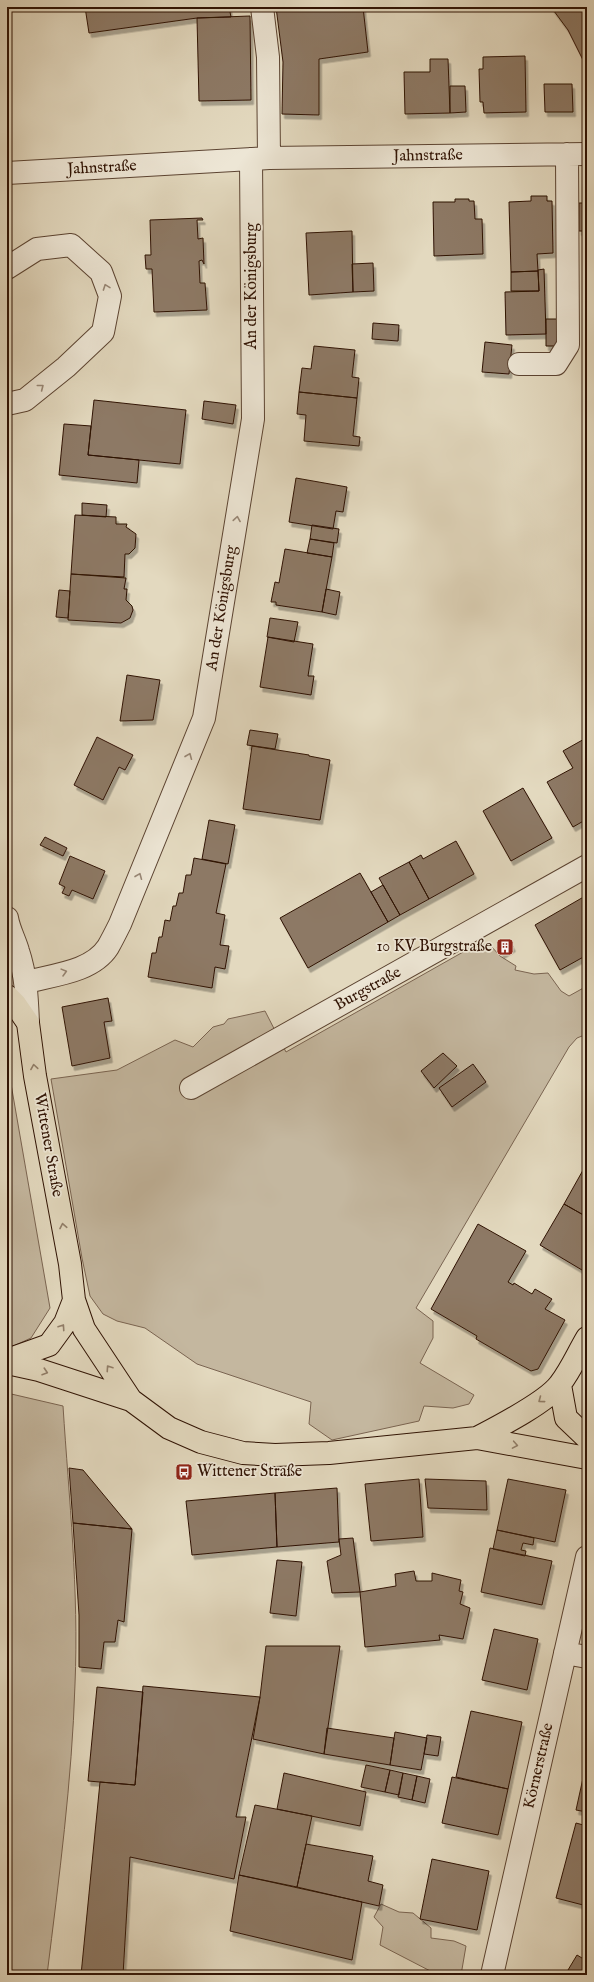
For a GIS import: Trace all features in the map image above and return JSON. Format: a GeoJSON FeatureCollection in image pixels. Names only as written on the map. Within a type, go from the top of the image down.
{"type":"FeatureCollection","features":[{"type":"Feature","properties":{"kind":"main road","name":"Wittener Straße"},"geometry":{"type":"LineString","coordinates":[[7,996],[15,1004],[28,1023],[35,1076],[70,1264],[74,1300],[84,1329],[131,1400]]}},
{"type":"Feature","properties":{"kind":"main road","name":"Wittener Straße"},"geometry":{"type":"LineString","coordinates":[[7,1361],[49,1345],[65,1322],[74,1300]]}},
{"type":"Feature","properties":{"kind":"main road"},"geometry":{"type":"LineString","coordinates":[[477,1438],[504,1424],[538,1402],[560,1385],[587,1338]]}},
{"type":"Feature","properties":{"kind":"main road","name":"Wittener Straße"},"geometry":{"type":"LineString","coordinates":[[7,1361],[131,1400],[169,1428],[201,1442],[243,1452],[275,1456],[329,1454],[477,1438],[587,1458]]}},
{"type":"Feature","properties":{"kind":"main road"},"geometry":{"type":"LineString","coordinates":[[560,1385],[566,1418],[587,1438]]}},
{"type":"Feature","properties":{"kind":"street"},"geometry":{"type":"LineString","coordinates":[[260,159],[268,57],[262,7]]}},
{"type":"Feature","properties":{"kind":"street"},"geometry":{"type":"LineString","coordinates":[[519,364],[556,364],[568,345],[577,154]]}},
{"type":"Feature","properties":{"kind":"street","name":"Jahnstraße"},"geometry":{"type":"LineString","coordinates":[[14,172],[260,159],[577,154]]}},
{"type":"Feature","properties":{"kind":"street","name":"An der Königsburg"},"geometry":{"type":"LineString","coordinates":[[26,982],[81,968],[96,960],[108,948],[120,924],[204,718],[253,419],[260,159]]}},
{"type":"Feature","properties":{"kind":"street"},"geometry":{"type":"LineString","coordinates":[[7,268],[37,249],[71,245],[101,272],[110,296],[103,332],[66,367],[25,400],[7,404]]}},
{"type":"Feature","properties":{"kind":"street","name":"Burgstraße"},"geometry":{"type":"LineString","coordinates":[[191,1088],[587,866]]}},
{"type":"Feature","properties":{"kind":"street"},"geometry":{"type":"LineString","coordinates":[[8,927],[18,951],[26,982],[28,1023]]}},
{"type":"Feature","properties":{"kind":"street","name":"Körnerstraße"},"geometry":{"type":"LineString","coordinates":[[492,1975],[587,1557]]}},
{"type":"Feature","properties":{"kind":"street"},"geometry":{"type":"LineString","coordinates":[[565,1653],[587,1658]]}},
{"type":"Feature","properties":{"kind":"shaded area"},"geometry":{"type":"Polygon","coordinates":[[[479,943],[491,946],[500,956],[516,966],[515,970],[534,974],[548,973],[561,991],[569,996],[587,986],[587,1034],[577,1038],[569,1047],[416,1308],[433,1321],[433,1338],[420,1363],[474,1395],[469,1404],[453,1408],[424,1406],[419,1421],[332,1440],[309,1424],[311,1402],[197,1364],[145,1328],[117,1321],[103,1314],[90,1296],[51,1079],[117,1070],[175,1040],[193,1047],[213,1027],[224,1024],[228,1019],[265,1011],[286,1052],[479,943]]]}},
{"type":"Feature","properties":{"kind":"shaded area"},"geometry":{"type":"Polygon","coordinates":[[[7,1061],[50,1308],[31,1338],[7,1349],[7,1061]]]}},
{"type":"Feature","properties":{"kind":"shaded area"},"geometry":{"type":"Polygon","coordinates":[[[7,1393],[63,1406],[75,1580],[76,1649],[71,1757],[47,1975],[7,1975],[7,1393]]]}},
{"type":"Feature","properties":{"kind":"shaded area"},"geometry":{"type":"Polygon","coordinates":[[[381,1904],[399,1912],[413,1913],[431,1928],[431,1938],[454,1941],[466,1946],[461,1975],[438,1975],[380,1945],[383,1927],[374,1917],[381,1904]]]}},
{"type":"Feature","properties":{"kind":"building"},"geometry":{"type":"Polygon","coordinates":[[[85,7],[229,7],[231,17],[197,18],[89,33],[85,7]]]}},
{"type":"Feature","properties":{"kind":"building"},"geometry":{"type":"Polygon","coordinates":[[[276,7],[363,7],[368,52],[319,59],[319,115],[282,114],[283,62],[276,7]]]}},
{"type":"Feature","properties":{"kind":"building"},"geometry":{"type":"Polygon","coordinates":[[[551,7],[587,7],[587,68],[568,30],[551,7]]]}},
{"type":"Feature","properties":{"kind":"building"},"geometry":{"type":"Polygon","coordinates":[[[250,16],[251,100],[199,101],[197,18],[250,16]]]}},
{"type":"Feature","properties":{"kind":"building"},"geometry":{"type":"Polygon","coordinates":[[[525,56],[526,112],[484,113],[483,102],[480,102],[479,69],[483,69],[483,57],[525,56]]]}},
{"type":"Feature","properties":{"kind":"building"},"geometry":{"type":"Polygon","coordinates":[[[430,59],[448,59],[450,113],[405,114],[404,72],[430,72],[430,59]]]}},
{"type":"Feature","properties":{"kind":"building"},"geometry":{"type":"Polygon","coordinates":[[[544,84],[572,84],[573,112],[545,112],[544,84]]]}},
{"type":"Feature","properties":{"kind":"building"},"geometry":{"type":"Polygon","coordinates":[[[450,86],[465,86],[466,112],[450,113],[450,86]]]}},
{"type":"Feature","properties":{"kind":"building"},"geometry":{"type":"Polygon","coordinates":[[[531,196],[547,196],[547,201],[552,201],[553,253],[537,254],[538,271],[511,272],[509,202],[531,201],[531,196]]]}},
{"type":"Feature","properties":{"kind":"building"},"geometry":{"type":"Polygon","coordinates":[[[455,199],[469,199],[469,201],[474,201],[475,219],[482,219],[483,254],[434,256],[433,202],[455,202],[455,199]]]}},
{"type":"Feature","properties":{"kind":"building"},"geometry":{"type":"Polygon","coordinates":[[[579,203],[587,203],[587,231],[579,231],[579,203]]]}},
{"type":"Feature","properties":{"kind":"building"},"geometry":{"type":"Polygon","coordinates":[[[202,218],[203,220],[197,220],[198,239],[203,238],[204,264],[202,260],[199,261],[200,283],[205,283],[207,310],[154,312],[152,269],[146,269],[145,255],[151,255],[150,220],[202,218]]]}},
{"type":"Feature","properties":{"kind":"building"},"geometry":{"type":"Polygon","coordinates":[[[352,231],[353,292],[309,295],[306,233],[352,231]]]}},
{"type":"Feature","properties":{"kind":"building"},"geometry":{"type":"Polygon","coordinates":[[[373,263],[374,291],[353,292],[352,264],[373,263]]]}},
{"type":"Feature","properties":{"kind":"building"},"geometry":{"type":"Polygon","coordinates":[[[544,269],[546,334],[506,335],[505,292],[539,291],[538,270],[544,269]]]}},
{"type":"Feature","properties":{"kind":"building"},"geometry":{"type":"Polygon","coordinates":[[[538,271],[539,291],[511,291],[511,272],[538,271]]]}},
{"type":"Feature","properties":{"kind":"building"},"geometry":{"type":"Polygon","coordinates":[[[546,319],[560,319],[561,346],[546,346],[546,319]]]}},
{"type":"Feature","properties":{"kind":"building"},"geometry":{"type":"Polygon","coordinates":[[[373,323],[399,325],[398,341],[372,339],[373,323]]]}},
{"type":"Feature","properties":{"kind":"building"},"geometry":{"type":"Polygon","coordinates":[[[485,342],[512,345],[509,374],[482,372],[485,342]]]}},
{"type":"Feature","properties":{"kind":"building"},"geometry":{"type":"Polygon","coordinates":[[[314,346],[355,350],[352,377],[359,378],[357,398],[299,392],[302,368],[311,369],[314,346]]]}},
{"type":"Feature","properties":{"kind":"building"},"geometry":{"type":"Polygon","coordinates":[[[299,392],[357,398],[353,436],[360,437],[359,446],[304,441],[306,415],[297,414],[299,392]]]}},
{"type":"Feature","properties":{"kind":"building"},"geometry":{"type":"Polygon","coordinates":[[[94,400],[186,410],[180,464],[88,455],[94,400]]]}},
{"type":"Feature","properties":{"kind":"building"},"geometry":{"type":"Polygon","coordinates":[[[204,401],[236,405],[233,424],[202,419],[204,401]]]}},
{"type":"Feature","properties":{"kind":"building"},"geometry":{"type":"Polygon","coordinates":[[[64,424],[91,426],[88,455],[139,460],[137,483],[59,475],[64,424]]]}},
{"type":"Feature","properties":{"kind":"building"},"geometry":{"type":"Polygon","coordinates":[[[296,478],[347,487],[343,512],[336,511],[333,529],[289,522],[296,478]]]}},
{"type":"Feature","properties":{"kind":"building"},"geometry":{"type":"Polygon","coordinates":[[[82,503],[107,505],[106,517],[82,515],[82,503]]]}},
{"type":"Feature","properties":{"kind":"building"},"geometry":{"type":"Polygon","coordinates":[[[75,515],[116,517],[116,524],[127,524],[126,527],[136,534],[135,548],[129,554],[125,554],[124,577],[71,574],[75,515]]]}},
{"type":"Feature","properties":{"kind":"building"},"geometry":{"type":"Polygon","coordinates":[[[312,525],[339,529],[337,543],[310,539],[312,525]]]}},
{"type":"Feature","properties":{"kind":"building"},"geometry":{"type":"Polygon","coordinates":[[[310,539],[334,543],[332,557],[307,553],[310,539]]]}},
{"type":"Feature","properties":{"kind":"building"},"geometry":{"type":"Polygon","coordinates":[[[285,549],[332,557],[322,612],[276,605],[276,602],[271,602],[275,582],[279,583],[285,549]]]}},
{"type":"Feature","properties":{"kind":"building"},"geometry":{"type":"Polygon","coordinates":[[[71,574],[126,578],[124,589],[127,589],[126,600],[132,606],[133,610],[130,618],[121,623],[68,620],[71,574]]]}},
{"type":"Feature","properties":{"kind":"building"},"geometry":{"type":"Polygon","coordinates":[[[326,589],[340,592],[336,615],[322,612],[326,589]]]}},
{"type":"Feature","properties":{"kind":"building"},"geometry":{"type":"Polygon","coordinates":[[[59,590],[70,591],[68,618],[56,617],[59,590]]]}},
{"type":"Feature","properties":{"kind":"building"},"geometry":{"type":"Polygon","coordinates":[[[270,618],[298,622],[294,642],[267,637],[270,618]]]}},
{"type":"Feature","properties":{"kind":"building"},"geometry":{"type":"Polygon","coordinates":[[[268,637],[313,644],[308,676],[314,676],[311,695],[260,687],[268,637]]]}},
{"type":"Feature","properties":{"kind":"building"},"geometry":{"type":"Polygon","coordinates":[[[127,675],[160,680],[153,720],[120,721],[127,675]]]}},
{"type":"Feature","properties":{"kind":"building"},"geometry":{"type":"Polygon","coordinates":[[[250,730],[278,734],[275,749],[247,745],[250,730]]]}},
{"type":"Feature","properties":{"kind":"building"},"geometry":{"type":"Polygon","coordinates":[[[97,737],[133,755],[125,770],[119,767],[103,800],[74,785],[97,737]]]}},
{"type":"Feature","properties":{"kind":"building"},"geometry":{"type":"Polygon","coordinates":[[[586,738],[587,819],[573,827],[547,782],[573,768],[563,751],[586,738]]]}},
{"type":"Feature","properties":{"kind":"building"},"geometry":{"type":"Polygon","coordinates":[[[252,746],[309,755],[330,760],[320,820],[243,809],[252,746]]]}},
{"type":"Feature","properties":{"kind":"building"},"geometry":{"type":"Polygon","coordinates":[[[523,788],[552,838],[511,861],[483,811],[523,788]]]}},
{"type":"Feature","properties":{"kind":"building"},"geometry":{"type":"Polygon","coordinates":[[[209,820],[235,825],[228,864],[202,859],[209,820]]]}},
{"type":"Feature","properties":{"kind":"building"},"geometry":{"type":"Polygon","coordinates":[[[45,837],[67,848],[63,856],[40,845],[45,837]]]}},
{"type":"Feature","properties":{"kind":"building"},"geometry":{"type":"Polygon","coordinates":[[[456,841],[474,874],[429,899],[409,862],[421,855],[423,859],[456,841]]]}},
{"type":"Feature","properties":{"kind":"building"},"geometry":{"type":"Polygon","coordinates":[[[70,856],[105,871],[93,899],[72,890],[69,896],[62,893],[65,887],[59,884],[70,856]]]}},
{"type":"Feature","properties":{"kind":"building"},"geometry":{"type":"Polygon","coordinates":[[[194,858],[226,864],[216,913],[225,915],[220,945],[229,946],[225,969],[215,967],[212,988],[148,977],[152,953],[156,953],[159,937],[162,937],[165,920],[170,921],[173,906],[176,906],[179,893],[183,893],[186,875],[191,875],[194,858]]]}},
{"type":"Feature","properties":{"kind":"building"},"geometry":{"type":"Polygon","coordinates":[[[409,862],[429,899],[400,915],[379,878],[409,862]]]}},
{"type":"Feature","properties":{"kind":"building"},"geometry":{"type":"Polygon","coordinates":[[[360,873],[388,922],[308,968],[280,918],[360,873]]]}},
{"type":"Feature","properties":{"kind":"building"},"geometry":{"type":"Polygon","coordinates":[[[383,885],[400,915],[388,922],[371,892],[383,885]]]}},
{"type":"Feature","properties":{"kind":"building"},"geometry":{"type":"Polygon","coordinates":[[[587,895],[587,955],[560,970],[535,925],[587,895]]]}},
{"type":"Feature","properties":{"kind":"building","name":"10 KV Burgstraße"},"geometry":{"type":"Polygon","coordinates":[[[509,940],[513,947],[502,954],[497,947],[509,940]]]}},
{"type":"Feature","properties":{"kind":"building"},"geometry":{"type":"Polygon","coordinates":[[[108,998],[112,1021],[104,1022],[110,1058],[72,1066],[62,1007],[108,998]]]}},
{"type":"Feature","properties":{"kind":"building"},"geometry":{"type":"Polygon","coordinates":[[[443,1053],[457,1066],[434,1088],[421,1071],[443,1053]]]}},
{"type":"Feature","properties":{"kind":"building"},"geometry":{"type":"Polygon","coordinates":[[[473,1064],[486,1082],[452,1107],[439,1088],[473,1064]]]}},
{"type":"Feature","properties":{"kind":"building"},"geometry":{"type":"Polygon","coordinates":[[[587,1163],[587,1217],[564,1204],[587,1163]]]}},
{"type":"Feature","properties":{"kind":"building"},"geometry":{"type":"Polygon","coordinates":[[[564,1204],[587,1217],[587,1273],[540,1245],[564,1204]]]}},
{"type":"Feature","properties":{"kind":"building"},"geometry":{"type":"Polygon","coordinates":[[[478,1224],[526,1251],[508,1282],[513,1285],[514,1283],[532,1294],[535,1289],[552,1299],[545,1309],[565,1320],[538,1369],[531,1371],[476,1339],[477,1336],[431,1309],[478,1224]]]}},
{"type":"Feature","properties":{"kind":"building"},"geometry":{"type":"Polygon","coordinates":[[[69,1468],[83,1470],[132,1529],[73,1523],[69,1468]]]}},
{"type":"Feature","properties":{"kind":"building"},"geometry":{"type":"Polygon","coordinates":[[[419,1479],[423,1537],[371,1541],[365,1484],[419,1479]]]}},
{"type":"Feature","properties":{"kind":"building"},"geometry":{"type":"Polygon","coordinates":[[[425,1479],[486,1481],[487,1510],[428,1508],[425,1479]]]}},
{"type":"Feature","properties":{"kind":"building"},"geometry":{"type":"Polygon","coordinates":[[[508,1479],[566,1490],[555,1542],[497,1530],[508,1479]]]}},
{"type":"Feature","properties":{"kind":"building"},"geometry":{"type":"Polygon","coordinates":[[[337,1488],[339,1542],[277,1547],[275,1493],[337,1488]]]}},
{"type":"Feature","properties":{"kind":"building"},"geometry":{"type":"Polygon","coordinates":[[[275,1493],[277,1547],[192,1555],[186,1501],[275,1493]]]}},
{"type":"Feature","properties":{"kind":"building"},"geometry":{"type":"Polygon","coordinates":[[[73,1523],[132,1529],[124,1622],[118,1620],[115,1642],[104,1642],[101,1669],[79,1667],[79,1615],[73,1523]]]}},
{"type":"Feature","properties":{"kind":"building"},"geometry":{"type":"Polygon","coordinates":[[[497,1530],[534,1538],[533,1545],[523,1543],[521,1550],[526,1551],[525,1556],[493,1549],[497,1530]]]}},
{"type":"Feature","properties":{"kind":"building"},"geometry":{"type":"Polygon","coordinates":[[[353,1538],[360,1592],[332,1593],[327,1561],[341,1555],[339,1539],[353,1538]]]}},
{"type":"Feature","properties":{"kind":"building"},"geometry":{"type":"Polygon","coordinates":[[[490,1548],[552,1561],[542,1605],[481,1592],[490,1548]]]}},
{"type":"Feature","properties":{"kind":"building"},"geometry":{"type":"Polygon","coordinates":[[[277,1560],[302,1562],[296,1616],[270,1613],[277,1560]]]}},
{"type":"Feature","properties":{"kind":"building"},"geometry":{"type":"Polygon","coordinates":[[[414,1571],[416,1581],[432,1581],[432,1573],[461,1580],[459,1591],[463,1592],[460,1604],[470,1608],[463,1639],[439,1635],[440,1640],[365,1647],[360,1592],[396,1586],[395,1574],[414,1571]]]}},
{"type":"Feature","properties":{"kind":"building"},"geometry":{"type":"Polygon","coordinates":[[[494,1629],[538,1639],[527,1690],[482,1680],[494,1629]]]}},
{"type":"Feature","properties":{"kind":"building"},"geometry":{"type":"Polygon","coordinates":[[[266,1646],[340,1646],[324,1754],[253,1739],[266,1646]]]}},
{"type":"Feature","properties":{"kind":"building"},"geometry":{"type":"Polygon","coordinates":[[[143,1686],[260,1697],[236,1817],[246,1817],[234,1879],[130,1857],[123,1975],[81,1975],[100,1782],[135,1785],[143,1686]]]}},
{"type":"Feature","properties":{"kind":"building"},"geometry":{"type":"Polygon","coordinates":[[[97,1687],[143,1692],[135,1785],[88,1781],[97,1687]]]}},
{"type":"Feature","properties":{"kind":"building"},"geometry":{"type":"Polygon","coordinates":[[[471,1711],[522,1722],[508,1789],[456,1777],[471,1711]]]}},
{"type":"Feature","properties":{"kind":"building"},"geometry":{"type":"Polygon","coordinates":[[[327,1728],[394,1738],[390,1765],[324,1754],[327,1728]]]}},
{"type":"Feature","properties":{"kind":"building"},"geometry":{"type":"Polygon","coordinates":[[[395,1732],[427,1738],[421,1770],[390,1765],[395,1732]]]}},
{"type":"Feature","properties":{"kind":"building"},"geometry":{"type":"Polygon","coordinates":[[[427,1735],[441,1737],[438,1756],[424,1754],[427,1735]]]}},
{"type":"Feature","properties":{"kind":"building"},"geometry":{"type":"Polygon","coordinates":[[[587,1760],[587,1812],[576,1810],[587,1760]]]}},
{"type":"Feature","properties":{"kind":"building"},"geometry":{"type":"Polygon","coordinates":[[[366,1765],[390,1770],[385,1792],[361,1787],[366,1765]]]}},
{"type":"Feature","properties":{"kind":"building"},"geometry":{"type":"Polygon","coordinates":[[[390,1770],[403,1773],[399,1795],[385,1792],[390,1770]]]}},
{"type":"Feature","properties":{"kind":"building"},"geometry":{"type":"Polygon","coordinates":[[[284,1773],[366,1792],[360,1826],[277,1809],[284,1773]]]}},
{"type":"Feature","properties":{"kind":"building"},"geometry":{"type":"Polygon","coordinates":[[[403,1773],[417,1776],[412,1800],[398,1797],[403,1773]]]}},
{"type":"Feature","properties":{"kind":"building"},"geometry":{"type":"Polygon","coordinates":[[[417,1776],[430,1779],[425,1803],[412,1800],[417,1776]]]}},
{"type":"Feature","properties":{"kind":"building"},"geometry":{"type":"Polygon","coordinates":[[[452,1777],[508,1789],[498,1835],[442,1823],[452,1777]]]}},
{"type":"Feature","properties":{"kind":"building"},"geometry":{"type":"Polygon","coordinates":[[[255,1805],[312,1816],[297,1887],[239,1875],[255,1805]]]}},
{"type":"Feature","properties":{"kind":"building"},"geometry":{"type":"Polygon","coordinates":[[[576,1823],[587,1826],[587,1906],[556,1898],[576,1823]]]}},
{"type":"Feature","properties":{"kind":"building"},"geometry":{"type":"Polygon","coordinates":[[[306,1844],[373,1856],[368,1881],[383,1885],[379,1906],[297,1887],[306,1844]]]}},
{"type":"Feature","properties":{"kind":"building"},"geometry":{"type":"Polygon","coordinates":[[[432,1859],[489,1871],[477,1930],[420,1919],[432,1859]]]}},
{"type":"Feature","properties":{"kind":"building"},"geometry":{"type":"Polygon","coordinates":[[[239,1875],[362,1902],[352,1960],[230,1931],[239,1875]]]}},
{"type":"Feature","properties":{"kind":"building"},"geometry":{"type":"Polygon","coordinates":[[[577,1955],[587,1961],[587,1975],[565,1975],[577,1955]]]}},
{"type":"Feature","properties":{"kind":"place","name":"10 KV Burgstraße"},"geometry":{"type":"Point","coordinates":[505,947]}},
{"type":"Feature","properties":{"kind":"place","name":"Wittener Straße"},"geometry":{"type":"Point","coordinates":[184,1472]}}]}
